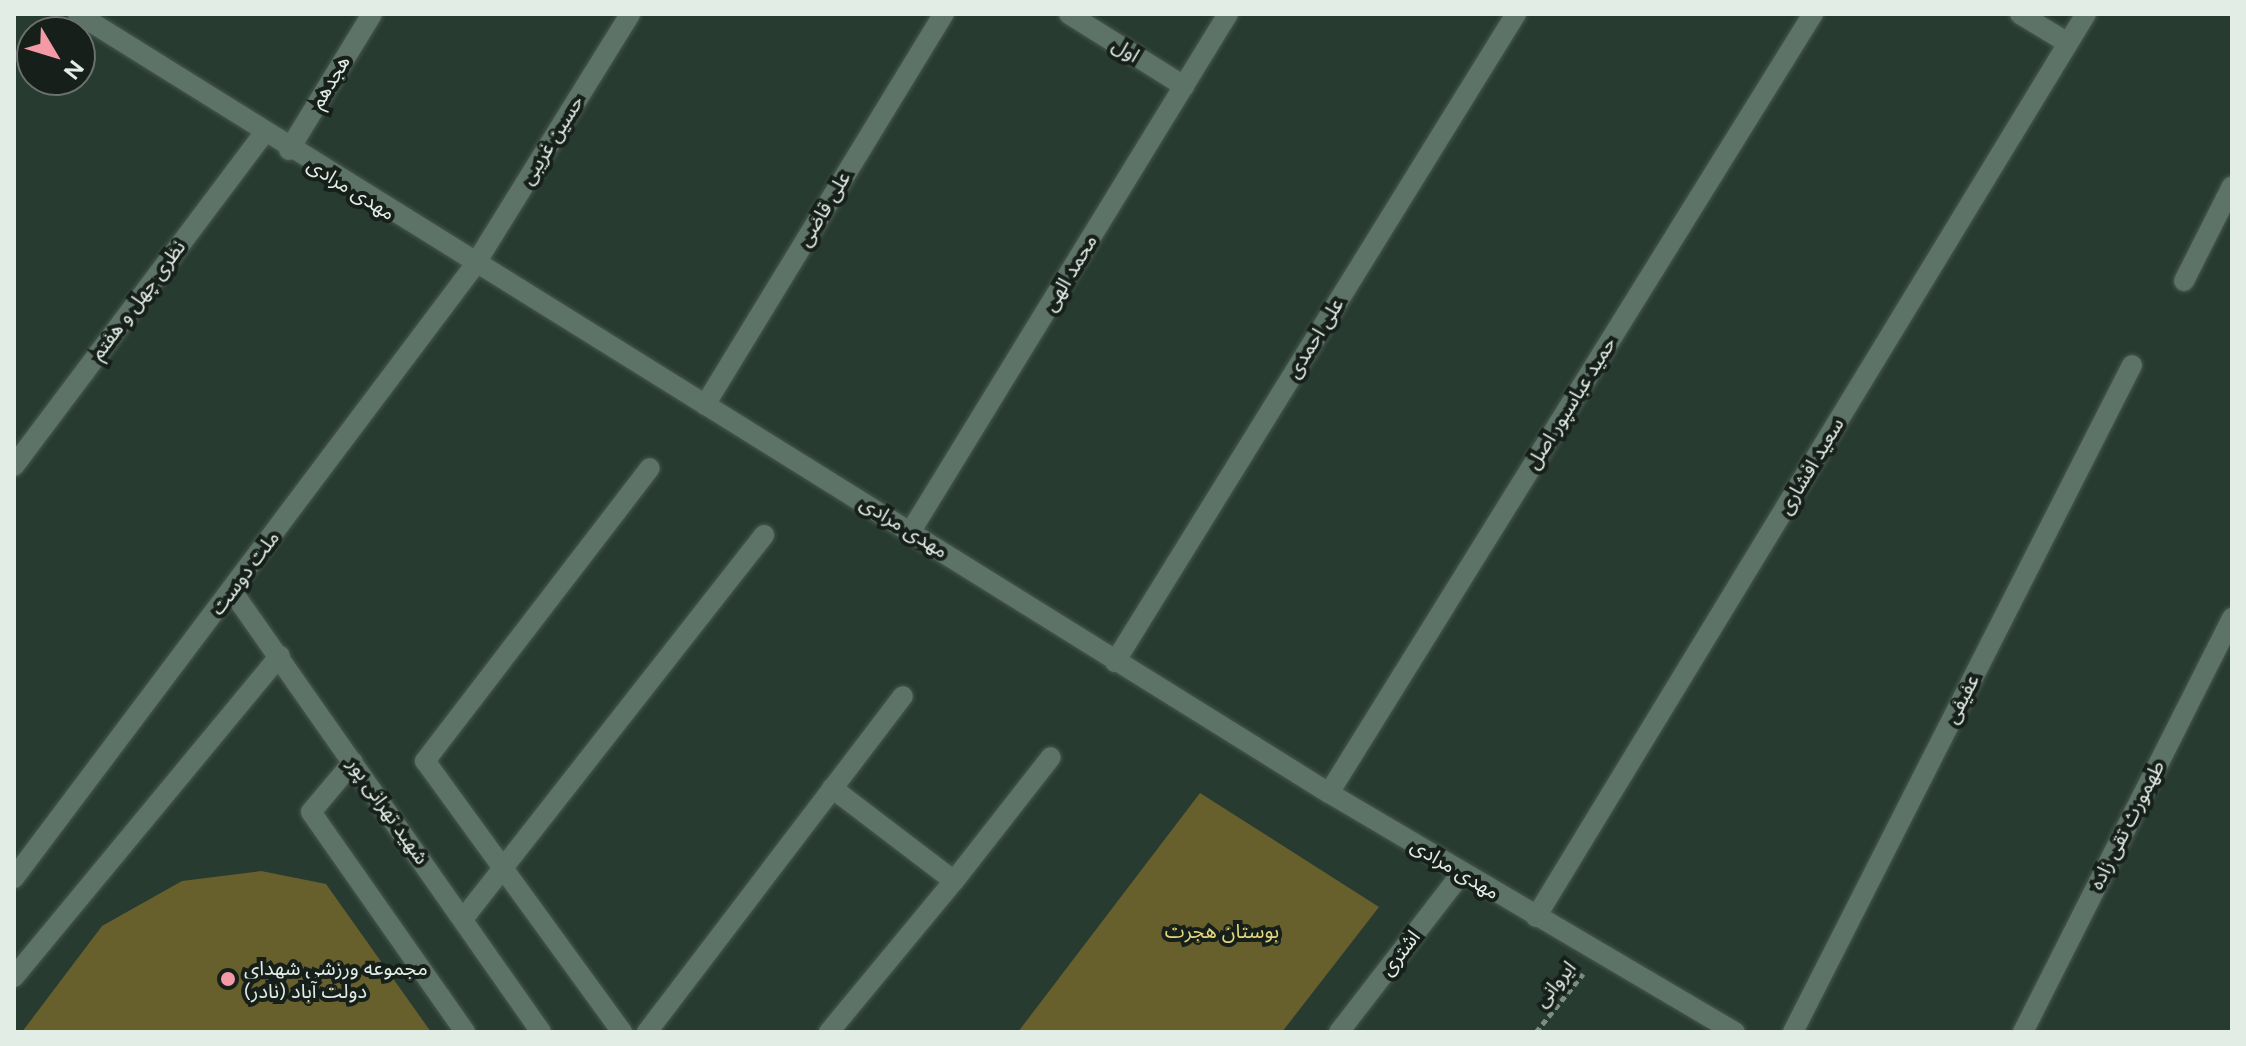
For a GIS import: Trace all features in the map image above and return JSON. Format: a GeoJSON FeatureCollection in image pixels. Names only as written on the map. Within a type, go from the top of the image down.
{"type":"FeatureCollection","features":[{"type":"Feature","properties":{"kind":"street","name":"مهدی مرادی"},"geometry":{"type":"LineString","coordinates":[[78,14],[101,20],[263,134],[911,531],[1115,662],[1598,955],[1735,1032]]}},
{"type":"Feature","properties":{"kind":"street","name":"هجدهم"},"geometry":{"type":"LineString","coordinates":[[289,150],[372,14]]}},
{"type":"Feature","properties":{"kind":"street","name":"حسین غریبی"},"geometry":{"type":"LineString","coordinates":[[474,266],[630,14]]}},
{"type":"Feature","properties":{"kind":"street","name":"علی قاضی"},"geometry":{"type":"LineString","coordinates":[[705,405],[944,14]]}},
{"type":"Feature","properties":{"kind":"street","name":"اول"},"geometry":{"type":"LineString","coordinates":[[1069,14],[1184,86]]}},
{"type":"Feature","properties":{"kind":"street","name":"محمد الهی"},"geometry":{"type":"LineString","coordinates":[[911,531],[1228,14]]}},
{"type":"Feature","properties":{"kind":"street","name":"علی احمدی"},"geometry":{"type":"LineString","coordinates":[[1115,662],[1516,14]]}},
{"type":"Feature","properties":{"kind":"street","name":"حمید عباسپور اصل"},"geometry":{"type":"LineString","coordinates":[[1329,793],[1813,14]]}},
{"type":"Feature","properties":{"kind":"street"},"geometry":{"type":"LineString","coordinates":[[2020,14],[2068,43]]}},
{"type":"Feature","properties":{"kind":"street","name":"سعید افشاری"},"geometry":{"type":"LineString","coordinates":[[1536,917],[2086,14]]}},
{"type":"Feature","properties":{"kind":"street","name":"نظری چهل و هفتم"},"geometry":{"type":"LineString","coordinates":[[14,466],[263,134]]}},
{"type":"Feature","properties":{"kind":"street"},"geometry":{"type":"LineString","coordinates":[[2184,281],[2232,186]]}},
{"type":"Feature","properties":{"kind":"street","name":"ملت دوست"},"geometry":{"type":"LineString","coordinates":[[14,878],[474,266]]}},
{"type":"Feature","properties":{"kind":"street","name":"عفیفی"},"geometry":{"type":"LineString","coordinates":[[1793,1032],[2132,365]]}},
{"type":"Feature","properties":{"kind":"street"},"geometry":{"type":"LineString","coordinates":[[622,1032],[425,761],[650,468]]}},
{"type":"Feature","properties":{"kind":"street"},"geometry":{"type":"LineString","coordinates":[[463,919],[764,535]]}},
{"type":"Feature","properties":{"kind":"street","name":"شهید تهرانی پور"},"geometry":{"type":"LineString","coordinates":[[232,591],[541,1032]]}},
{"type":"Feature","properties":{"kind":"street","name":"طهمورث تقی زاده"},"geometry":{"type":"LineString","coordinates":[[2023,1032],[2232,618]]}},
{"type":"Feature","properties":{"kind":"street"},"geometry":{"type":"LineString","coordinates":[[14,977],[280,656]]}},
{"type":"Feature","properties":{"kind":"street"},"geometry":{"type":"LineString","coordinates":[[647,1032],[903,696]]}},
{"type":"Feature","properties":{"kind":"street"},"geometry":{"type":"LineString","coordinates":[[829,1032],[954,881],[1051,757]]}},
{"type":"Feature","properties":{"kind":"street"},"geometry":{"type":"LineString","coordinates":[[353,762],[311,812],[465,1032]]}},
{"type":"Feature","properties":{"kind":"street"},"geometry":{"type":"LineString","coordinates":[[832,788],[954,881]]}},
{"type":"Feature","properties":{"kind":"street","name":"اشتری"},"geometry":{"type":"LineString","coordinates":[[1339,1032],[1462,873]]}},
{"type":"Feature","properties":{"kind":"path","name":"ایروانی"},"geometry":{"type":"LineString","coordinates":[[1536,1032],[1598,955]]}},
{"type":"Feature","properties":{"kind":"green space","name":"بوستان هجرت"},"geometry":{"type":"Polygon","coordinates":[[[1200,793],[1379,907],[1282,1032],[1018,1032],[1200,793]]]}},
{"type":"Feature","properties":{"kind":"green space","name":"مجموعه ورزشی شهدای دولت آباد (نادر)"},"geometry":{"type":"Polygon","coordinates":[[[261,871],[326,884],[431,1032],[22,1032],[102,926],[182,881],[261,871]]]}},
{"type":"Feature","properties":{"kind":"place","name":"مجموعه ورزشی شهدای دولت آباد (نادر)"},"geometry":{"type":"Point","coordinates":[228,979]}}]}
